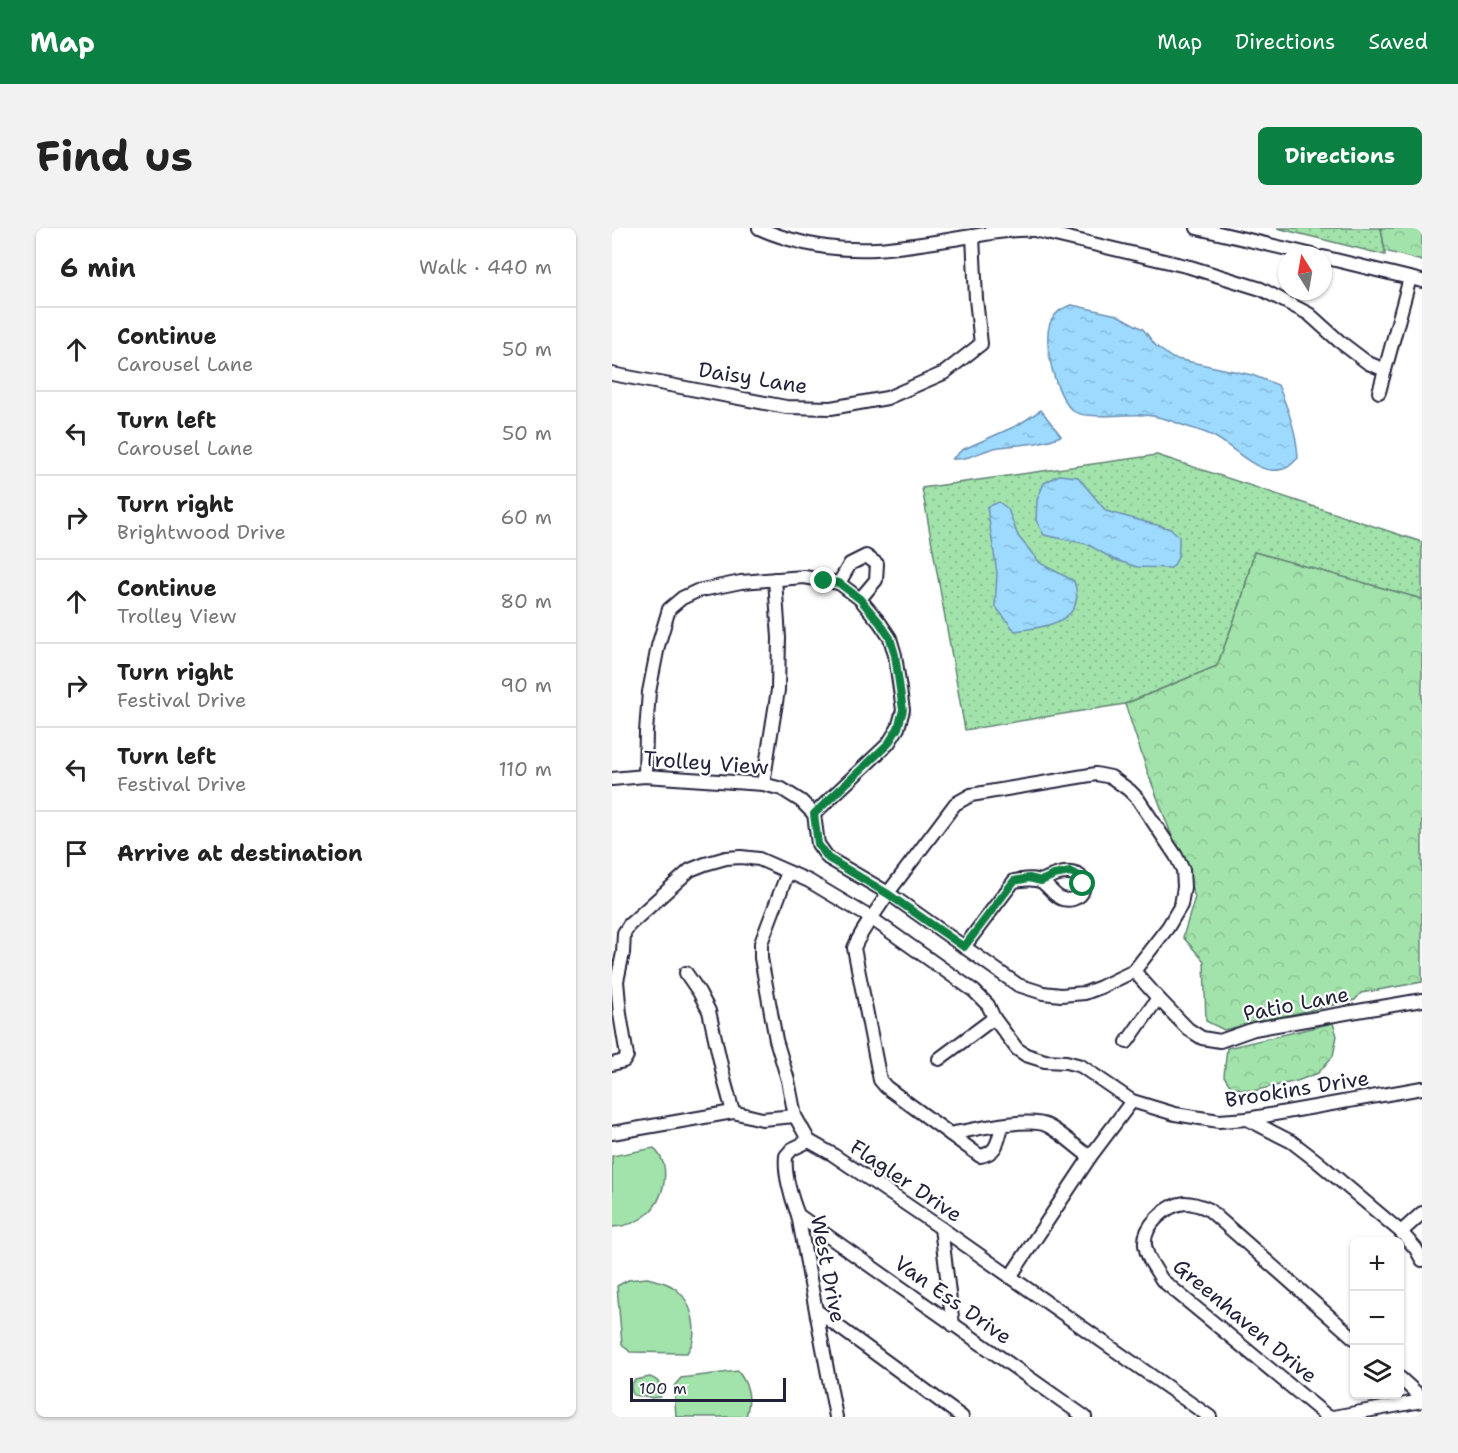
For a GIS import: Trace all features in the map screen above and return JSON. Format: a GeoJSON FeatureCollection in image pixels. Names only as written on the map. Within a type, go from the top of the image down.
{"type":"FeatureCollection","features":[{"type":"Feature","properties":{"kind":"street"},"geometry":{"type":"LineString","coordinates":[[759,228],[801,242],[839,249],[888,249],[1028,229],[1190,267],[1261,289],[1309,314],[1368,363],[1385,370]]}},
{"type":"Feature","properties":{"kind":"street"},"geometry":{"type":"LineString","coordinates":[[1197,228],[1278,247]]}},
{"type":"Feature","properties":{"kind":"street","name":"Daisy Lane"},"geometry":{"type":"LineString","coordinates":[[612,374],[786,407],[831,408],[887,398],[944,373],[981,344],[975,299],[973,236]]}},
{"type":"Feature","properties":{"kind":"street"},"geometry":{"type":"LineString","coordinates":[[1332,259],[1416,280],[1379,392]]}},
{"type":"Feature","properties":{"kind":"street"},"geometry":{"type":"LineString","coordinates":[[839,583],[850,564],[866,556],[877,564],[876,580],[860,599]]}},
{"type":"Feature","properties":{"kind":"street"},"geometry":{"type":"LineString","coordinates":[[645,776],[649,692],[658,646],[669,609],[682,598],[696,591],[741,582],[804,577],[839,583],[860,599],[890,638],[895,655],[903,710],[898,728],[888,744],[814,814],[818,844],[828,858],[888,894],[1018,985],[1043,993],[1061,995],[1085,993],[1134,971],[1168,927],[1181,905],[1184,887],[1183,870],[1138,799],[1129,790],[1112,777],[1096,774],[971,795],[955,804],[888,894],[871,918],[854,948],[880,1080],[886,1087],[980,1156],[988,1154],[995,1148],[1002,1125]]}},
{"type":"Feature","properties":{"kind":"street"},"geometry":{"type":"LineString","coordinates":[[763,784],[778,690],[779,638],[775,579]]}},
{"type":"Feature","properties":{"kind":"street","name":"Trolley View"},"geometry":{"type":"LineString","coordinates":[[612,779],[645,776],[763,784],[782,789],[801,801],[814,814]]}},
{"type":"Feature","properties":{"kind":"street","name":"Brookins Drive"},"geometry":{"type":"LineString","coordinates":[[612,1064],[624,1061],[627,1056],[618,1034],[615,981],[623,952],[624,933],[629,925],[690,870],[717,860],[741,857],[759,859],[809,880],[871,918],[974,991],[988,1005],[994,1018],[1017,1049],[1026,1055],[1045,1061],[1066,1062],[1081,1066],[1132,1101],[1174,1114],[1219,1121],[1246,1119],[1422,1088]]}},
{"type":"Feature","properties":{"kind":"street"},"geometry":{"type":"LineString","coordinates":[[788,872],[761,943],[760,958],[776,1040],[788,1080],[795,1116],[809,1141]]}},
{"type":"Feature","properties":{"kind":"street"},"geometry":{"type":"LineString","coordinates":[[964,947],[1014,881],[1029,878],[1041,881]]}},
{"type":"Feature","properties":{"kind":"street","name":"Patio Lane"},"geometry":{"type":"LineString","coordinates":[[1134,971],[1188,1029],[1202,1038],[1220,1041],[1254,1029],[1422,1000]]}},
{"type":"Feature","properties":{"kind":"street"},"geometry":{"type":"LineString","coordinates":[[686,973],[709,1011],[733,1112]]}},
{"type":"Feature","properties":{"kind":"street"},"geometry":{"type":"LineString","coordinates":[[1127,1042],[1158,998]]}},
{"type":"Feature","properties":{"kind":"street"},"geometry":{"type":"LineString","coordinates":[[939,1059],[994,1018]]}},
{"type":"Feature","properties":{"kind":"street"},"geometry":{"type":"LineString","coordinates":[[1010,1277],[1090,1157],[1132,1101]]}},
{"type":"Feature","properties":{"kind":"street"},"geometry":{"type":"LineString","coordinates":[[612,1133],[733,1112],[762,1119],[795,1116]]}},
{"type":"Feature","properties":{"kind":"street"},"geometry":{"type":"LineString","coordinates":[[1246,1119],[1292,1142],[1318,1162],[1401,1232],[1416,1249],[1422,1260]]}},
{"type":"Feature","properties":{"kind":"street"},"geometry":{"type":"LineString","coordinates":[[950,1134],[1022,1122],[1038,1122],[1049,1126],[1090,1157]]}},
{"type":"Feature","properties":{"kind":"street","name":"West Drive"},"geometry":{"type":"LineString","coordinates":[[809,1141],[792,1149],[786,1156],[785,1164],[791,1197],[798,1215],[836,1417]]}},
{"type":"Feature","properties":{"kind":"street","name":"Flagler Drive"},"geometry":{"type":"LineString","coordinates":[[809,1141],[832,1154],[941,1228],[1210,1417]]}},
{"type":"Feature","properties":{"kind":"street","name":"Greenhaven Drive"},"geometry":{"type":"LineString","coordinates":[[1331,1417],[1162,1280],[1148,1258],[1145,1242],[1150,1227],[1158,1216],[1170,1207],[1184,1203],[1208,1209],[1350,1334]]}},
{"type":"Feature","properties":{"kind":"street"},"geometry":{"type":"LineString","coordinates":[[1401,1232],[1422,1214]]}},
{"type":"Feature","properties":{"kind":"street","name":"Van Ess Drive"},"geometry":{"type":"LineString","coordinates":[[798,1215],[1085,1417]]}},
{"type":"Feature","properties":{"kind":"street"},"geometry":{"type":"LineString","coordinates":[[941,1228],[953,1325]]}},
{"type":"Feature","properties":{"kind":"street"},"geometry":{"type":"LineString","coordinates":[[817,1311],[962,1417]]}},
{"type":"Feature","properties":{"kind":"street"},"geometry":{"type":"LineString","coordinates":[[1404,1382],[1422,1399]]}},
{"type":"Feature","properties":{"kind":"street"},"geometry":{"type":"LineString","coordinates":[[1331,1417],[1422,1399]]}},
{"type":"Feature","properties":{"kind":"green space"},"geometry":{"type":"Polygon","coordinates":[[[1277,228],[1381,228],[1385,255],[1277,228]]]}},
{"type":"Feature","properties":{"kind":"green space"},"geometry":{"type":"Polygon","coordinates":[[[1381,228],[1422,228],[1422,261],[1385,251],[1381,228]]]}},
{"type":"Feature","properties":{"kind":"green space"},"geometry":{"type":"Polygon","coordinates":[[[1157,455],[1422,542],[1422,599],[1254,552],[1241,602],[1217,666],[1125,704],[965,730],[922,488],[1157,455]]]}},
{"type":"Feature","properties":{"kind":"green space"},"geometry":{"type":"Polygon","coordinates":[[[1254,552],[1422,599],[1422,982],[1361,993],[1355,1000],[1224,1030],[1206,1021],[1204,961],[1183,937],[1195,897],[1149,776],[1125,704],[1217,666],[1241,602],[1254,552]]]}},
{"type":"Feature","properties":{"kind":"green space"},"geometry":{"type":"Polygon","coordinates":[[[1333,1023],[1337,1036],[1333,1056],[1318,1073],[1297,1081],[1253,1091],[1231,1087],[1224,1076],[1227,1048],[1333,1023]]]}},
{"type":"Feature","properties":{"kind":"green space"},"geometry":{"type":"Polygon","coordinates":[[[654,1148],[664,1165],[664,1183],[658,1201],[647,1215],[639,1220],[631,1224],[612,1227],[612,1156],[654,1148]]]}},
{"type":"Feature","properties":{"kind":"green space"},"geometry":{"type":"Polygon","coordinates":[[[647,1278],[671,1286],[686,1301],[692,1314],[694,1327],[693,1342],[687,1353],[630,1352],[622,1344],[617,1286],[628,1280],[647,1278]]]}},
{"type":"Feature","properties":{"kind":"green space"},"geometry":{"type":"Polygon","coordinates":[[[738,1371],[748,1393],[749,1404],[746,1417],[676,1417],[674,1386],[681,1378],[738,1371]]]}},
{"type":"Feature","properties":{"kind":"green space"},"geometry":{"type":"Polygon","coordinates":[[[650,1377],[660,1385],[662,1390],[660,1397],[651,1398],[632,1394],[631,1385],[635,1380],[650,1377]]]}},
{"type":"Feature","properties":{"kind":"water"},"geometry":{"type":"Polygon","coordinates":[[[1072,305],[1117,315],[1143,329],[1156,346],[1172,358],[1252,375],[1278,385],[1296,439],[1298,458],[1288,467],[1268,470],[1249,461],[1212,435],[1165,419],[1138,415],[1087,415],[1073,411],[1056,382],[1048,342],[1051,321],[1062,309],[1072,305]]]}},
{"type":"Feature","properties":{"kind":"water"},"geometry":{"type":"Polygon","coordinates":[[[1041,410],[1061,436],[1038,443],[993,448],[965,458],[952,459],[962,450],[1018,425],[1041,410]]]}},
{"type":"Feature","properties":{"kind":"water"},"geometry":{"type":"Polygon","coordinates":[[[1059,475],[1078,477],[1106,511],[1171,529],[1179,536],[1178,553],[1174,565],[1171,568],[1137,567],[1113,559],[1087,544],[1044,535],[1036,520],[1037,500],[1044,483],[1059,475]]]}},
{"type":"Feature","properties":{"kind":"water"},"geometry":{"type":"Polygon","coordinates":[[[999,502],[1008,509],[1018,536],[1040,563],[1074,581],[1077,595],[1075,606],[1061,620],[1015,631],[995,606],[997,573],[987,507],[999,502]]]}},
{"type":"Feature","properties":{"kind":"route"},"geometry":{"type":"LineString","coordinates":[[824,581],[839,583],[860,599],[890,638],[895,655],[903,710],[898,728],[888,744],[814,814],[818,844],[828,858],[888,894],[964,947],[1014,881],[1029,878],[1041,881],[1054,875],[1070,872],[1080,876],[1083,884]]}}]}
